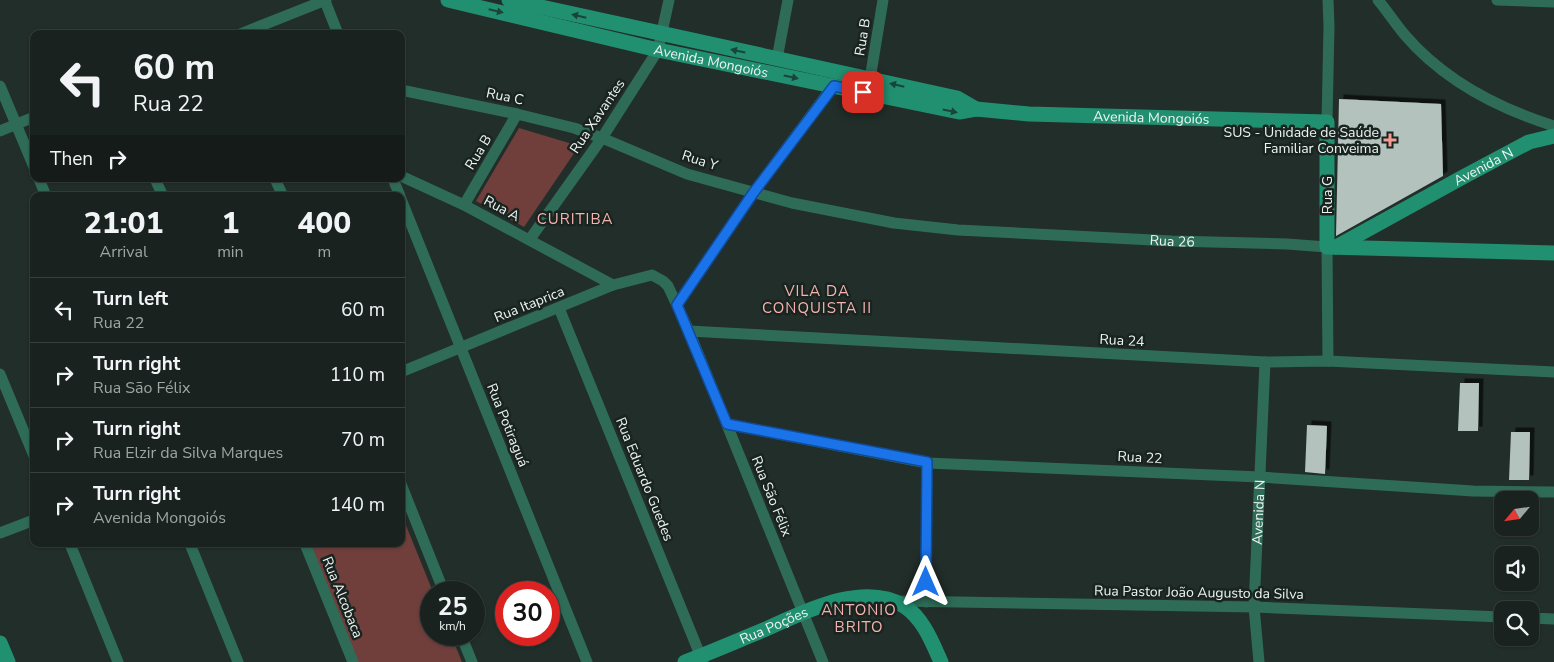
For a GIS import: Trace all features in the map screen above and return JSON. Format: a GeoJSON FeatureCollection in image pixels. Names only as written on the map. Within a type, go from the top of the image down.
{"type":"FeatureCollection","features":[{"type":"Feature","properties":{"kind":"street"},"geometry":{"type":"LineString","coordinates":[[250,30],[325,0],[336,30]]}},
{"type":"Feature","properties":{"kind":"street","name":"Avenida Mongoiós"},"geometry":{"type":"LineString","coordinates":[[448,0],[658,50],[958,112],[976,110],[1039,114],[1327,122]]}},
{"type":"Feature","properties":{"kind":"street","name":"Avenida Mongoiós"},"geometry":{"type":"LineString","coordinates":[[509,0],[957,98],[976,110]]}},
{"type":"Feature","properties":{"kind":"street","name":"Rua Xavantes"},"geometry":{"type":"LineString","coordinates":[[530,239],[602,138],[658,50],[669,0]]}},
{"type":"Feature","properties":{"kind":"street"},"geometry":{"type":"LineString","coordinates":[[777,59],[788,0]]}},
{"type":"Feature","properties":{"kind":"street","name":"Rua B"},"geometry":{"type":"LineString","coordinates":[[870,79],[883,0]]}},
{"type":"Feature","properties":{"kind":"street","name":"Rua G"},"geometry":{"type":"LineString","coordinates":[[1328,0],[1327,122],[1332,247],[1328,360]]}},
{"type":"Feature","properties":{"kind":"street"},"geometry":{"type":"LineString","coordinates":[[1378,0],[1405,35],[1428,58],[1457,82],[1490,101],[1523,116],[1554,126]]}},
{"type":"Feature","properties":{"kind":"street"},"geometry":{"type":"LineString","coordinates":[[1497,0],[1554,2]]}},
{"type":"Feature","properties":{"kind":"street"},"geometry":{"type":"LineString","coordinates":[[0,86],[30,157]]}},
{"type":"Feature","properties":{"kind":"street"},"geometry":{"type":"LineString","coordinates":[[677,305],[754,192],[834,86]]}},
{"type":"Feature","properties":{"kind":"street","name":"Rua C"},"geometry":{"type":"LineString","coordinates":[[405,91],[517,114],[574,128],[602,138]]}},
{"type":"Feature","properties":{"kind":"street","name":"Rua B"},"geometry":{"type":"LineString","coordinates":[[464,205],[517,114]]}},
{"type":"Feature","properties":{"kind":"street"},"geometry":{"type":"LineString","coordinates":[[0,131],[30,119]]}},
{"type":"Feature","properties":{"kind":"street","name":"Avenida N"},"geometry":{"type":"LineString","coordinates":[[1332,247],[1530,142],[1554,136]]}},
{"type":"Feature","properties":{"kind":"street","name":"Rua Y"},"geometry":{"type":"LineString","coordinates":[[602,138],[687,174],[792,203]]}},
{"type":"Feature","properties":{"kind":"street","name":"Rua A"},"geometry":{"type":"LineString","coordinates":[[405,178],[464,205],[530,239],[613,285]]}},
{"type":"Feature","properties":{"kind":"street","name":"Rua 26"},"geometry":{"type":"LineString","coordinates":[[792,203],[894,223],[958,230],[1172,241],[1554,253]]}},
{"type":"Feature","properties":{"kind":"street","name":"Rua Potiraguá"},"geometry":{"type":"LineString","coordinates":[[405,208],[587,662]]}},
{"type":"Feature","properties":{"kind":"street","name":"Rua Itaprica"},"geometry":{"type":"LineString","coordinates":[[405,370],[613,285],[652,275],[668,286]]}},
{"type":"Feature","properties":{"kind":"street","name":"Rua São Félix"},"geometry":{"type":"LineString","coordinates":[[668,286],[689,331],[823,662]]}},
{"type":"Feature","properties":{"kind":"street","name":"Rua Eduardo Guedes"},"geometry":{"type":"LineString","coordinates":[[560,308],[702,659]]}},
{"type":"Feature","properties":{"kind":"street","name":"Rua 24"},"geometry":{"type":"LineString","coordinates":[[689,331],[1265,362],[1328,360],[1554,372]]}},
{"type":"Feature","properties":{"kind":"street","name":"Avenida N"},"geometry":{"type":"LineString","coordinates":[[1259,662],[1254,607],[1265,362]]}},
{"type":"Feature","properties":{"kind":"street"},"geometry":{"type":"LineString","coordinates":[[0,374],[30,446]]}},
{"type":"Feature","properties":{"kind":"street","name":"Rua 22"},"geometry":{"type":"LineString","coordinates":[[727,424],[927,462],[1260,477],[1473,491],[1554,492]]}},
{"type":"Feature","properties":{"kind":"street"},"geometry":{"type":"LineString","coordinates":[[926,602],[927,462]]}},
{"type":"Feature","properties":{"kind":"street"},"geometry":{"type":"LineString","coordinates":[[405,494],[440,581]]}},
{"type":"Feature","properties":{"kind":"street"},"geometry":{"type":"LineString","coordinates":[[0,533],[30,522]]}},
{"type":"Feature","properties":{"kind":"street"},"geometry":{"type":"LineString","coordinates":[[71,547],[118,662]]}},
{"type":"Feature","properties":{"kind":"street"},"geometry":{"type":"LineString","coordinates":[[191,547],[238,662]]}},
{"type":"Feature","properties":{"kind":"street","name":"Rua Alcobaca"},"geometry":{"type":"LineString","coordinates":[[306,547],[353,662]]}},
{"type":"Feature","properties":{"kind":"street","name":"Rua Poções"},"geometry":{"type":"LineString","coordinates":[[685,662],[702,659],[803,613],[836,601],[863,597],[879,597],[895,601]]}},
{"type":"Feature","properties":{"kind":"street"},"geometry":{"type":"LineString","coordinates":[[895,601],[906,607],[922,623],[941,662]]}},
{"type":"Feature","properties":{"kind":"street","name":"Rua Pastor João Augusto da Silva"},"geometry":{"type":"LineString","coordinates":[[895,601],[1254,607],[1494,617]]}},
{"type":"Feature","properties":{"kind":"street"},"geometry":{"type":"LineString","coordinates":[[1539,618],[1554,619]]}},
{"type":"Feature","properties":{"kind":"street"},"geometry":{"type":"LineString","coordinates":[[0,643],[8,662]]}},
{"type":"Feature","properties":{"kind":"street"},"geometry":{"type":"LineString","coordinates":[[465,646],[472,662]]}},
{"type":"Feature","properties":{"kind":"shaded area"},"geometry":{"type":"Polygon","coordinates":[[[519,128],[579,146],[524,227],[476,201],[519,128]]]}},
{"type":"Feature","properties":{"kind":"shaded area"},"geometry":{"type":"Polygon","coordinates":[[[405,523],[429,581],[420,581],[420,646],[455,646],[462,662],[357,662],[309,547],[405,547],[405,523]]]}},
{"type":"Feature","properties":{"kind":"building","name":"SUS - Unidade de Saúde Familiar Conveima"},"geometry":{"type":"Polygon","coordinates":[[[1339,99],[1441,104],[1443,176],[1336,236],[1339,99]]]}},
{"type":"Feature","properties":{"kind":"building"},"geometry":{"type":"Polygon","coordinates":[[[1460,383],[1479,383],[1478,431],[1458,431],[1460,383]]]}},
{"type":"Feature","properties":{"kind":"building"},"geometry":{"type":"Polygon","coordinates":[[[1307,425],[1327,426],[1325,474],[1305,472],[1307,425]]]}},
{"type":"Feature","properties":{"kind":"building"},"geometry":{"type":"Polygon","coordinates":[[[1511,432],[1530,432],[1529,480],[1509,480],[1511,432]]]}},
{"type":"Feature","properties":{"kind":"place","name":"SUS - Unidade de Saúde Familiar Conveima"},"geometry":{"type":"Point","coordinates":[1390,140]}},
{"type":"Feature","properties":{"kind":"district","name":"CURITIBA"},"geometry":{"type":"Point","coordinates":[575,219]}},
{"type":"Feature","properties":{"kind":"district","name":"VILA DA CONQUISTA II"},"geometry":{"type":"Point","coordinates":[817,300]}},
{"type":"Feature","properties":{"kind":"district","name":"ANTONIO BRITO"},"geometry":{"type":"Point","coordinates":[859,618]}},
{"type":"Feature","properties":{"kind":"route"},"geometry":{"type":"LineString","coordinates":[[863,92],[834,86],[754,192],[677,305],[727,424],[927,462],[926,582]]}}]}
